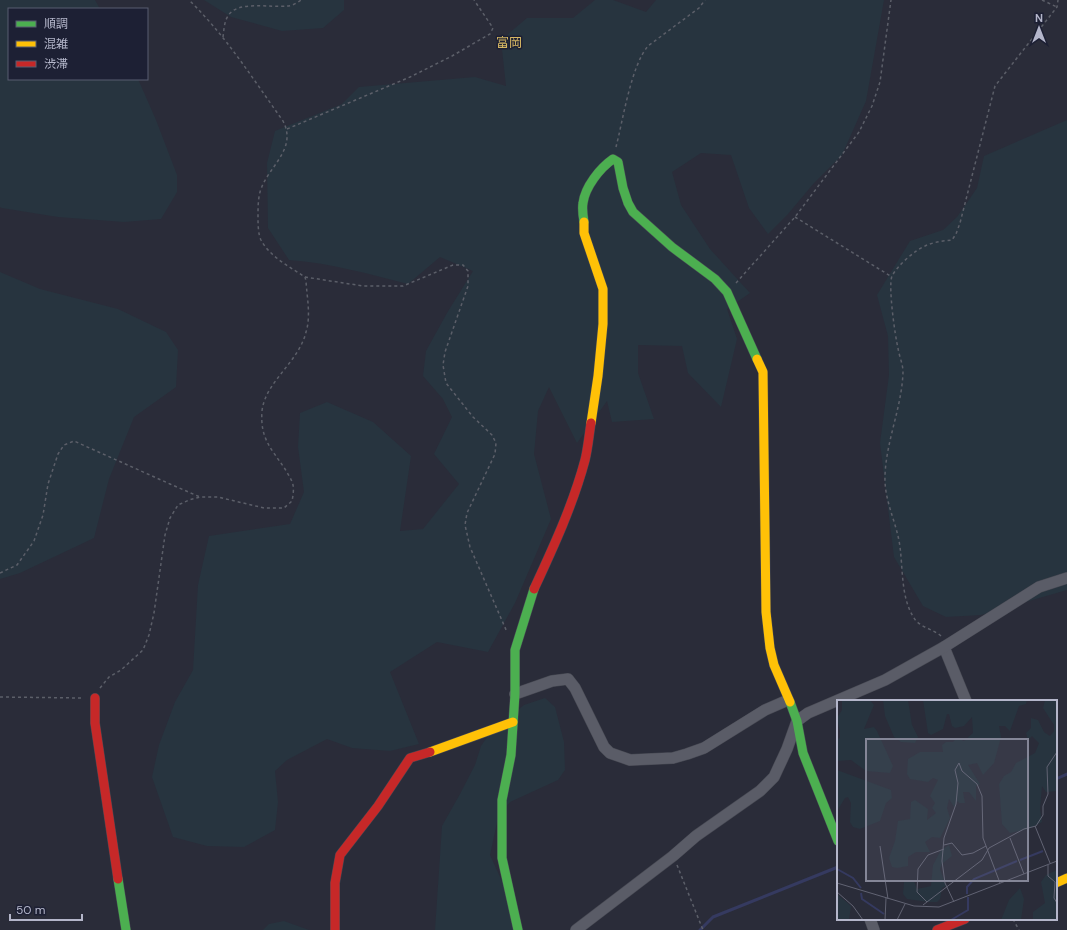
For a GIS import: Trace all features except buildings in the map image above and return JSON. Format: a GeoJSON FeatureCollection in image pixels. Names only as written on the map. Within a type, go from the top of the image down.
{"type":"FeatureCollection","features":[{"type":"Feature","properties":{"kind":"main road"},"geometry":{"type":"LineString","coordinates":[[518,930],[502,858],[502,800],[511,755],[515,650],[526,617],[531,595],[554,546],[575,491],[585,459],[598,376],[603,324],[603,289],[584,233],[583,202],[592,180],[610,160],[613,159],[618,162],[623,188],[633,212],[672,247],[715,279],[727,292],[763,372],[766,612],[770,648],[774,665],[788,700],[794,710],[803,753],[837,838]]}},
{"type":"Feature","properties":{"kind":"main road"},"geometry":{"type":"LineString","coordinates":[[95,698],[96,730],[126,930]]}},
{"type":"Feature","properties":{"kind":"main road"},"geometry":{"type":"LineString","coordinates":[[335,930],[335,889],[340,855],[378,806],[410,758],[446,747],[513,722]]}},
{"type":"Feature","properties":{"kind":"main road"},"geometry":{"type":"LineString","coordinates":[[1057,883],[1067,878]]}},
{"type":"Feature","properties":{"kind":"main road"},"geometry":{"type":"LineString","coordinates":[[937,930],[962,920]]}},
{"type":"Feature","properties":{"kind":"street"},"geometry":{"type":"LineString","coordinates":[[576,930],[673,856],[696,836],[760,791],[774,777],[787,749],[797,720],[808,712],[885,680],[944,646],[1039,587],[1067,578]]}},
{"type":"Feature","properties":{"kind":"street"},"geometry":{"type":"LineString","coordinates":[[944,646],[966,700]]}},
{"type":"Feature","properties":{"kind":"street"},"geometry":{"type":"LineString","coordinates":[[514,694],[552,681],[568,679],[575,688],[604,746],[610,753],[630,760],[672,758],[704,748],[760,713],[788,700]]}},
{"type":"Feature","properties":{"kind":"street"},"geometry":{"type":"LineString","coordinates":[[870,920],[874,930]]}},
{"type":"Feature","properties":{"kind":"path"},"geometry":{"type":"LineString","coordinates":[[189,0],[223,37],[283,121],[287,129],[286,144],[281,157],[260,191],[258,223],[261,239],[268,250],[282,262],[305,277],[363,286],[403,286],[453,265],[463,265],[468,271],[468,286],[445,352],[443,365],[446,383],[488,431],[496,444],[495,454],[467,513],[465,525],[470,547],[515,650]]}},
{"type":"Feature","properties":{"kind":"path"},"geometry":{"type":"LineString","coordinates":[[223,37],[226,18],[236,7],[266,5],[287,6],[301,0]]}},
{"type":"Feature","properties":{"kind":"path"},"geometry":{"type":"LineString","coordinates":[[287,129],[410,77],[452,56],[490,34],[493,28],[474,0]]}},
{"type":"Feature","properties":{"kind":"path"},"geometry":{"type":"LineString","coordinates":[[613,159],[633,78],[643,52],[648,46],[699,8],[705,0]]}},
{"type":"Feature","properties":{"kind":"path"},"geometry":{"type":"LineString","coordinates":[[727,292],[795,217],[859,132],[872,106],[880,82],[891,0]]}},
{"type":"Feature","properties":{"kind":"path"},"geometry":{"type":"LineString","coordinates":[[1042,0],[1057,7]]}},
{"type":"Feature","properties":{"kind":"path"},"geometry":{"type":"LineString","coordinates":[[944,646],[942,636],[923,626],[914,619],[908,605],[903,580],[900,546],[886,493],[885,476],[887,461],[902,384],[903,370],[897,347],[892,302],[892,277],[901,265],[915,252],[925,246],[952,240],[956,234],[995,86],[1057,7],[1058,0]]}},
{"type":"Feature","properties":{"kind":"path"},"geometry":{"type":"LineString","coordinates":[[795,217],[892,277]]}},
{"type":"Feature","properties":{"kind":"path"},"geometry":{"type":"LineString","coordinates":[[0,697],[95,698],[102,685],[109,677],[121,670],[142,650],[149,635],[154,613],[165,535],[170,518],[178,506],[188,500],[200,497],[218,497],[264,508],[284,508],[292,501],[293,485],[284,467],[268,445],[262,432],[262,412],[265,399],[299,350],[306,333],[309,318],[305,277]]}},
{"type":"Feature","properties":{"kind":"path"},"geometry":{"type":"LineString","coordinates":[[0,573],[17,565],[34,541],[42,515],[48,484],[58,454],[64,445],[74,441],[200,497]]}},
{"type":"Feature","properties":{"kind":"path"},"geometry":{"type":"LineString","coordinates":[[673,856],[703,930]]}},
{"type":"Feature","properties":{"kind":"path"},"geometry":{"type":"LineString","coordinates":[[1014,920],[1019,930]]}},
{"type":"Feature","properties":{"kind":"shaded area"},"geometry":{"type":"Polygon","coordinates":[[[0,0],[95,0],[99,8],[8,8],[8,80],[138,80],[156,120],[177,175],[177,192],[161,219],[124,222],[58,217],[0,207],[0,0]]]}},
{"type":"Feature","properties":{"kind":"shaded area"},"geometry":{"type":"Polygon","coordinates":[[[204,0],[344,0],[344,10],[323,28],[282,31],[231,17],[204,0]]]}},
{"type":"Feature","properties":{"kind":"shaded area"},"geometry":{"type":"Polygon","coordinates":[[[595,0],[613,0],[646,12],[656,0],[884,0],[866,101],[842,155],[814,183],[788,214],[768,234],[749,208],[731,155],[701,153],[672,172],[681,205],[710,249],[750,293],[727,309],[737,339],[721,407],[688,373],[682,346],[638,345],[638,373],[654,419],[612,422],[607,401],[577,443],[549,387],[538,411],[534,454],[551,519],[515,603],[488,652],[437,642],[390,672],[419,744],[390,751],[352,748],[327,739],[287,760],[275,771],[278,802],[275,830],[244,847],[207,846],[173,837],[152,777],[159,745],[175,702],[193,670],[198,585],[209,536],[290,524],[304,492],[298,447],[300,413],[327,402],[373,422],[411,456],[400,531],[423,529],[459,484],[434,454],[452,417],[443,399],[423,376],[426,351],[473,271],[440,257],[408,284],[334,266],[289,260],[268,228],[267,163],[275,131],[342,104],[359,87],[475,77],[506,86],[501,40],[527,18],[573,18],[595,0]]]}},
{"type":"Feature","properties":{"kind":"shaded area"},"geometry":{"type":"Polygon","coordinates":[[[1067,120],[1067,590],[981,615],[946,617],[923,606],[894,557],[880,443],[889,375],[888,336],[877,295],[910,241],[943,230],[957,217],[977,188],[984,156],[1067,120]]]}},
{"type":"Feature","properties":{"kind":"shaded area"},"geometry":{"type":"Polygon","coordinates":[[[0,272],[40,289],[118,309],[166,332],[178,350],[176,387],[134,417],[109,479],[94,538],[20,573],[0,579],[0,272]]]}},
{"type":"Feature","properties":{"kind":"shaded area"},"geometry":{"type":"Polygon","coordinates":[[[545,698],[555,707],[564,742],[565,770],[558,780],[510,802],[498,818],[490,855],[524,930],[435,930],[442,826],[475,765],[481,746],[492,730],[524,705],[545,698]]]}},
{"type":"Feature","properties":{"kind":"shaded area"},"geometry":{"type":"Polygon","coordinates":[[[284,921],[309,930],[263,930],[269,924],[284,921]]]}},
{"type":"Feature","properties":{"kind":"waterway"},"geometry":{"type":"LineString","coordinates":[[1057,779],[1067,774]]}},
{"type":"Feature","properties":{"kind":"waterway"},"geometry":{"type":"LineString","coordinates":[[700,930],[713,917],[837,867]]}},
{"type":"Feature","properties":{"kind":"traffic: fast"},"geometry":{"type":"LineString","coordinates":[[584,222],[584,197],[594,178],[603,167],[613,159],[618,162],[623,188],[633,212],[672,247],[715,279],[727,292],[757,359]]}},
{"type":"Feature","properties":{"kind":"traffic: fast"},"geometry":{"type":"LineString","coordinates":[[518,930],[502,858],[502,800],[511,755],[515,694],[515,650],[534,589]]}},
{"type":"Feature","properties":{"kind":"traffic: fast"},"geometry":{"type":"LineString","coordinates":[[790,702],[797,721],[803,753],[837,838]]}},
{"type":"Feature","properties":{"kind":"traffic: fast"},"geometry":{"type":"LineString","coordinates":[[118,879],[126,930]]}},
{"type":"Feature","properties":{"kind":"traffic: slow"},"geometry":{"type":"LineString","coordinates":[[584,222],[584,233],[603,289],[603,324],[598,376],[591,423]]}},
{"type":"Feature","properties":{"kind":"traffic: slow"},"geometry":{"type":"LineString","coordinates":[[757,359],[763,372],[766,612],[770,648],[774,665],[790,702]]}},
{"type":"Feature","properties":{"kind":"traffic: slow"},"geometry":{"type":"LineString","coordinates":[[430,752],[513,722]]}},
{"type":"Feature","properties":{"kind":"traffic: slow"},"geometry":{"type":"LineString","coordinates":[[1057,883],[1067,878]]}},
{"type":"Feature","properties":{"kind":"traffic: jam"},"geometry":{"type":"LineString","coordinates":[[534,589],[575,493],[585,460],[591,423]]}},
{"type":"Feature","properties":{"kind":"traffic: jam"},"geometry":{"type":"LineString","coordinates":[[95,698],[95,723],[118,879]]}},
{"type":"Feature","properties":{"kind":"traffic: jam"},"geometry":{"type":"LineString","coordinates":[[335,930],[335,883],[340,855],[378,806],[410,758],[430,752]]}},
{"type":"Feature","properties":{"kind":"traffic: jam"},"geometry":{"type":"LineString","coordinates":[[937,930],[962,920]]}},
{"type":"Feature","properties":{"kind":"district","name":"富岡"},"geometry":{"type":"Point","coordinates":[509,42]}}]}
